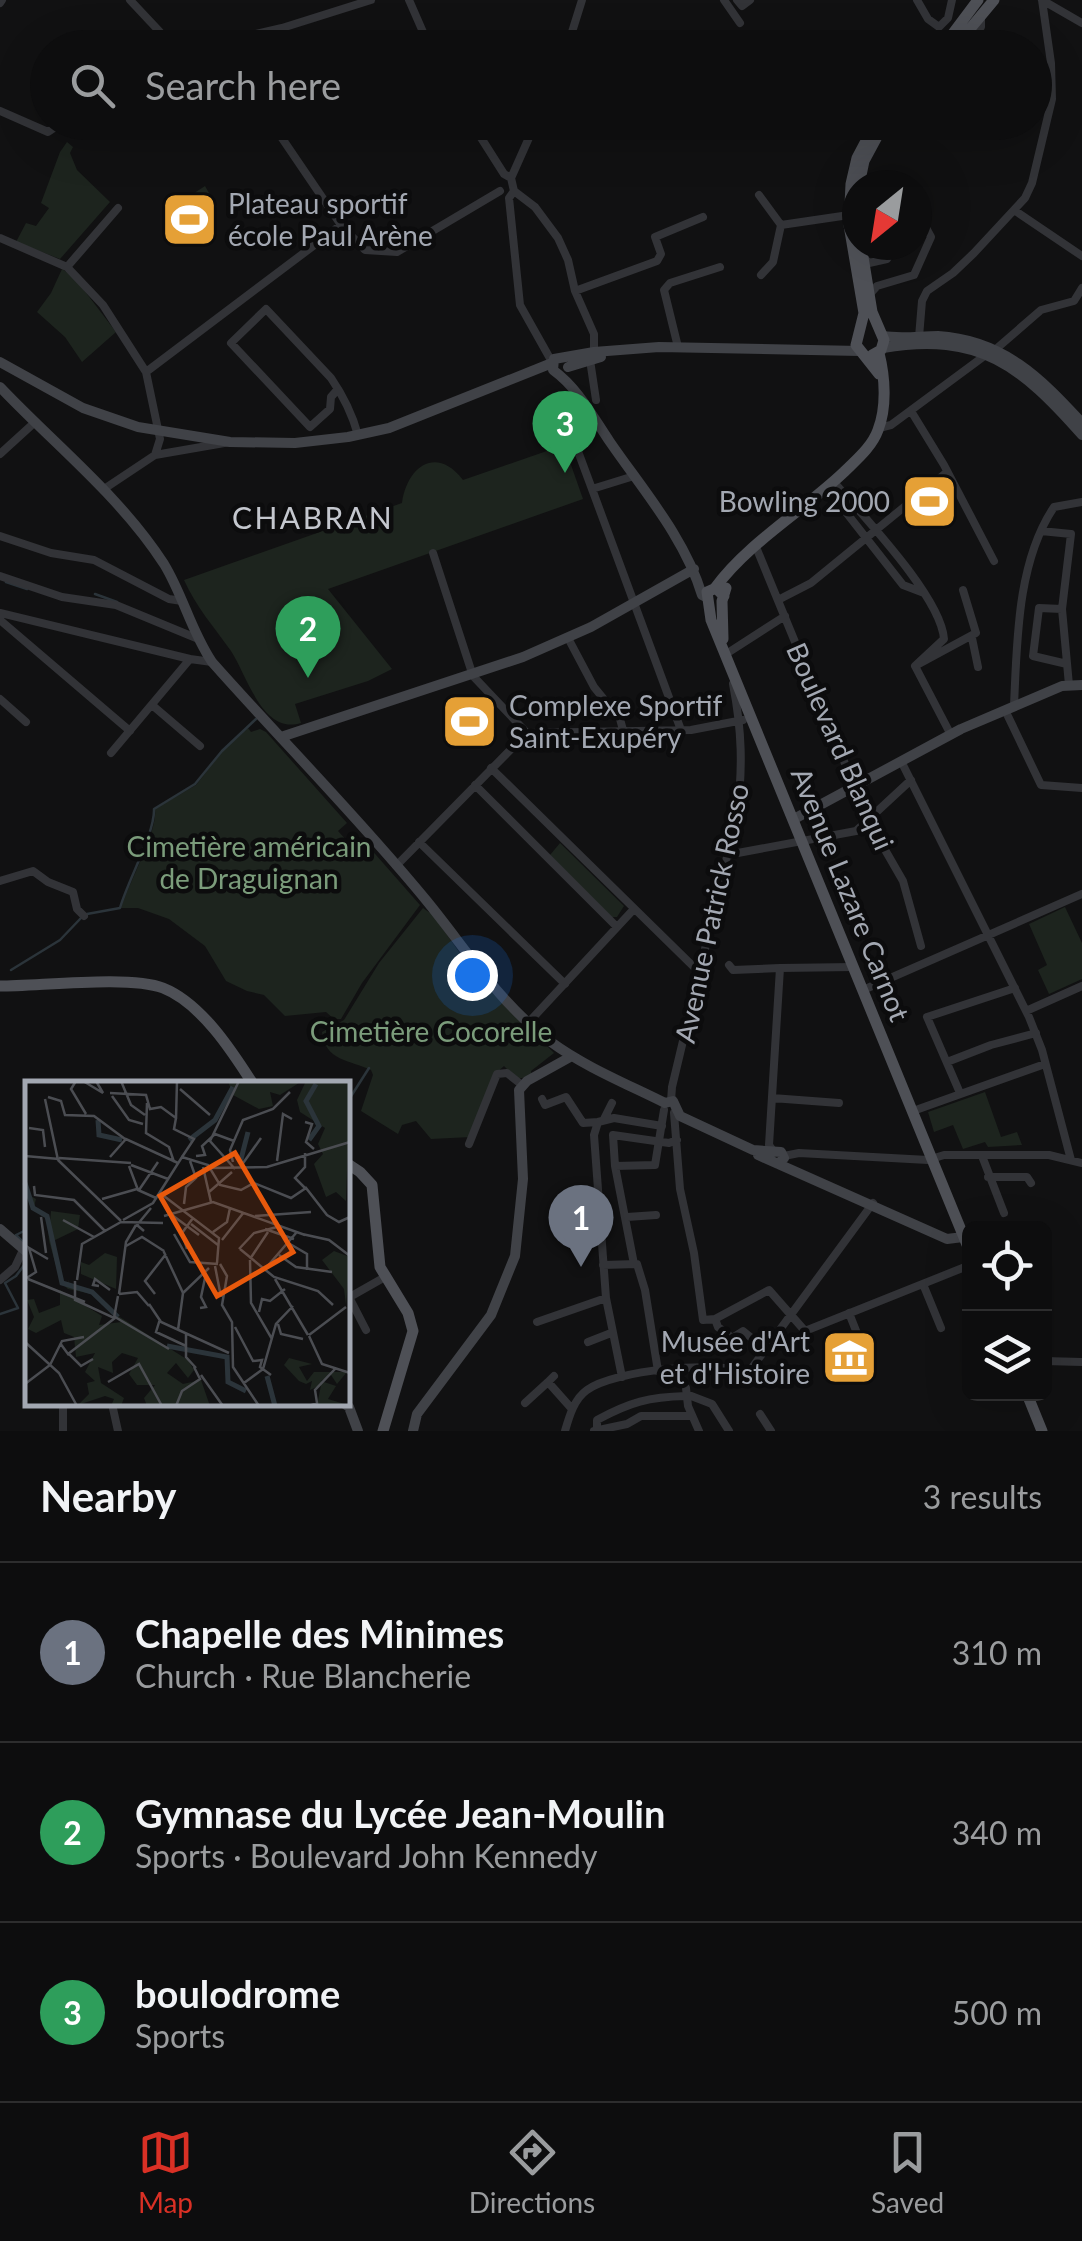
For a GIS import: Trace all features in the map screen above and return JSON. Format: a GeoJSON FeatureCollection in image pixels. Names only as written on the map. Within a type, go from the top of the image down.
{"type":"FeatureCollection","features":[{"type":"Feature","properties":{"kind":"main road"},"geometry":{"type":"LineString","coordinates":[[958,30],[979,7],[994,0]]}},
{"type":"Feature","properties":{"kind":"main road"},"geometry":{"type":"LineString","coordinates":[[965,30],[979,7]]}},
{"type":"Feature","properties":{"kind":"main road"},"geometry":{"type":"LineString","coordinates":[[854,170],[866,140]]}},
{"type":"Feature","properties":{"kind":"main road"},"geometry":{"type":"LineString","coordinates":[[862,170],[876,140]]}},
{"type":"Feature","properties":{"kind":"main road"},"geometry":{"type":"LineString","coordinates":[[856,260],[864,313],[858,333]]}},
{"type":"Feature","properties":{"kind":"main road"},"geometry":{"type":"LineString","coordinates":[[714,595],[756,547],[859,458],[879,428],[883,388],[863,260]]}},
{"type":"Feature","properties":{"kind":"main road"},"geometry":{"type":"LineString","coordinates":[[858,333],[868,327],[875,345]]}},
{"type":"Feature","properties":{"kind":"main road"},"geometry":{"type":"LineString","coordinates":[[858,333],[875,345]]}},
{"type":"Feature","properties":{"kind":"main road","name":"Avenue Lazare Carnot"},"geometry":{"type":"LineString","coordinates":[[714,595],[727,656],[747,719],[794,819],[962,1234]]}},
{"type":"Feature","properties":{"kind":"main road"},"geometry":{"type":"LineString","coordinates":[[0,986],[127,983],[160,987],[180,998],[208,1025],[251,1081]]}},
{"type":"Feature","properties":{"kind":"main road"},"geometry":{"type":"LineString","coordinates":[[350,1165],[367,1177],[374,1190],[377,1245],[385,1277],[408,1313],[413,1332],[383,1431]]}},
{"type":"Feature","properties":{"kind":"main road"},"geometry":{"type":"LineString","coordinates":[[1030,1401],[1042,1431]]}},
{"type":"Feature","properties":{"kind":"street"},"geometry":{"type":"LineString","coordinates":[[130,0],[158,30]]}},
{"type":"Feature","properties":{"kind":"street"},"geometry":{"type":"LineString","coordinates":[[275,30],[370,0]]}},
{"type":"Feature","properties":{"kind":"street"},"geometry":{"type":"LineString","coordinates":[[409,0],[422,30]]}},
{"type":"Feature","properties":{"kind":"street"},"geometry":{"type":"LineString","coordinates":[[573,30],[582,0]]}},
{"type":"Feature","properties":{"kind":"street"},"geometry":{"type":"LineString","coordinates":[[724,0],[740,23]]}},
{"type":"Feature","properties":{"kind":"street"},"geometry":{"type":"LineString","coordinates":[[737,0],[742,6],[750,0]]}},
{"type":"Feature","properties":{"kind":"street"},"geometry":{"type":"LineString","coordinates":[[918,0],[928,19],[939,27],[948,18],[952,0]]}},
{"type":"Feature","properties":{"kind":"street"},"geometry":{"type":"LineString","coordinates":[[1042,0],[1082,23]]}},
{"type":"Feature","properties":{"kind":"street"},"geometry":{"type":"LineString","coordinates":[[1042,0],[1046,30]]}},
{"type":"Feature","properties":{"kind":"street"},"geometry":{"type":"LineString","coordinates":[[0,111],[30,127]]}},
{"type":"Feature","properties":{"kind":"street"},"geometry":{"type":"LineString","coordinates":[[283,140],[341,225],[365,250],[397,252],[500,190],[527,140]]}},
{"type":"Feature","properties":{"kind":"street"},"geometry":{"type":"LineString","coordinates":[[484,140],[508,176],[512,194],[520,305],[694,570],[702,594],[714,595]]}},
{"type":"Feature","properties":{"kind":"street"},"geometry":{"type":"LineString","coordinates":[[920,337],[922,300],[927,291],[962,266],[1014,210],[1032,183],[1042,140]]}},
{"type":"Feature","properties":{"kind":"street"},"geometry":{"type":"LineString","coordinates":[[500,190],[502,196],[512,194],[535,207],[558,238],[594,334],[596,400]]}},
{"type":"Feature","properties":{"kind":"street"},"geometry":{"type":"LineString","coordinates":[[760,196],[781,225],[774,258],[761,275]]}},
{"type":"Feature","properties":{"kind":"street"},"geometry":{"type":"LineString","coordinates":[[66,267],[118,208]]}},
{"type":"Feature","properties":{"kind":"street"},"geometry":{"type":"LineString","coordinates":[[1014,210],[1082,256]]}},
{"type":"Feature","properties":{"kind":"street"},"geometry":{"type":"LineString","coordinates":[[576,291],[657,261],[661,254],[655,237],[703,217]]}},
{"type":"Feature","properties":{"kind":"street"},"geometry":{"type":"LineString","coordinates":[[781,225],[842,217]]}},
{"type":"Feature","properties":{"kind":"street"},"geometry":{"type":"LineString","coordinates":[[146,372],[341,225]]}},
{"type":"Feature","properties":{"kind":"street"},"geometry":{"type":"LineString","coordinates":[[0,238],[66,267],[103,305],[146,372],[160,443],[156,455]]}},
{"type":"Feature","properties":{"kind":"street"},"geometry":{"type":"LineString","coordinates":[[869,295],[876,286],[914,275],[921,260]]}},
{"type":"Feature","properties":{"kind":"street"},"geometry":{"type":"LineString","coordinates":[[678,346],[664,290],[670,283],[720,267]]}},
{"type":"Feature","properties":{"kind":"street"},"geometry":{"type":"LineString","coordinates":[[879,428],[892,425],[983,360],[1041,310],[1074,301],[1082,288]]}},
{"type":"Feature","properties":{"kind":"street"},"geometry":{"type":"LineString","coordinates":[[338,389],[331,397],[330,409],[310,428],[231,344],[266,309],[338,389],[352,414],[358,436]]}},
{"type":"Feature","properties":{"kind":"street"},"geometry":{"type":"LineString","coordinates":[[822,348],[840,346],[858,333]]}},
{"type":"Feature","properties":{"kind":"street"},"geometry":{"type":"LineString","coordinates":[[875,345],[920,337],[962,340],[1038,376],[1082,423]]}},
{"type":"Feature","properties":{"kind":"street"},"geometry":{"type":"LineString","coordinates":[[0,362],[83,408],[158,432],[230,442],[295,443],[358,436],[404,423],[592,356],[678,346],[822,348],[933,344],[991,352],[1033,383],[1082,435]]}},
{"type":"Feature","properties":{"kind":"street"},"geometry":{"type":"LineString","coordinates":[[0,387],[104,490],[163,563],[195,635],[212,662],[427,901],[474,967],[528,1022],[572,1056],[753,1150],[777,1157],[794,1152],[853,1158],[932,1159],[944,1155],[982,1159],[1048,1155],[1082,1163]]}},
{"type":"Feature","properties":{"kind":"street"},"geometry":{"type":"LineString","coordinates":[[911,411],[994,561]]}},
{"type":"Feature","properties":{"kind":"street"},"geometry":{"type":"LineString","coordinates":[[0,454],[34,423]]}},
{"type":"Feature","properties":{"kind":"street"},"geometry":{"type":"LineString","coordinates":[[104,490],[156,455],[230,442]]}},
{"type":"Feature","properties":{"kind":"street"},"geometry":{"type":"LineString","coordinates":[[576,446],[681,730]]}},
{"type":"Feature","properties":{"kind":"street"},"geometry":{"type":"LineString","coordinates":[[592,490],[630,471]]}},
{"type":"Feature","properties":{"kind":"street"},"geometry":{"type":"LineString","coordinates":[[778,600],[812,583],[948,472]]}},
{"type":"Feature","properties":{"kind":"street"},"geometry":{"type":"LineString","coordinates":[[830,485],[924,593],[938,616],[944,640],[952,647]]}},
{"type":"Feature","properties":{"kind":"street"},"geometry":{"type":"LineString","coordinates":[[830,485],[904,585],[924,593]]}},
{"type":"Feature","properties":{"kind":"street"},"geometry":{"type":"LineString","coordinates":[[1082,502],[1054,507],[1041,530],[1022,600],[1009,708],[1041,786],[1082,788]]}},
{"type":"Feature","properties":{"kind":"street"},"geometry":{"type":"LineString","coordinates":[[1041,530],[1071,534],[1062,609],[1069,685]]}},
{"type":"Feature","properties":{"kind":"street"},"geometry":{"type":"LineString","coordinates":[[0,536],[51,553],[94,560],[169,599],[182,600]]}},
{"type":"Feature","properties":{"kind":"street","name":"Boulevard Blanqui"},"geometry":{"type":"LineString","coordinates":[[756,547],[869,822],[903,881],[921,946]]}},
{"type":"Feature","properties":{"kind":"street"},"geometry":{"type":"LineString","coordinates":[[432,553],[472,673],[527,733]]}},
{"type":"Feature","properties":{"kind":"street"},"geometry":{"type":"LineString","coordinates":[[281,737],[488,669],[568,638],[694,570]]}},
{"type":"Feature","properties":{"kind":"street"},"geometry":{"type":"LineString","coordinates":[[0,576],[62,596],[116,604],[195,635]]}},
{"type":"Feature","properties":{"kind":"street"},"geometry":{"type":"LineString","coordinates":[[916,669],[976,633],[963,590]]}},
{"type":"Feature","properties":{"kind":"street"},"geometry":{"type":"LineString","coordinates":[[1062,609],[1039,608],[1033,656],[1067,664]]}},
{"type":"Feature","properties":{"kind":"street"},"geometry":{"type":"LineString","coordinates":[[0,616],[212,662]]}},
{"type":"Feature","properties":{"kind":"street"},"geometry":{"type":"LineString","coordinates":[[0,616],[130,731]]}},
{"type":"Feature","properties":{"kind":"street"},"geometry":{"type":"LineString","coordinates":[[727,656],[785,616]]}},
{"type":"Feature","properties":{"kind":"street"},"geometry":{"type":"LineString","coordinates":[[568,638],[594,687],[620,719],[623,730]]}},
{"type":"Feature","properties":{"kind":"street"},"geometry":{"type":"LineString","coordinates":[[972,638],[978,667]]}},
{"type":"Feature","properties":{"kind":"street"},"geometry":{"type":"LineString","coordinates":[[916,669],[944,640]]}},
{"type":"Feature","properties":{"kind":"street"},"geometry":{"type":"LineString","coordinates":[[111,753],[190,660]]}},
{"type":"Feature","properties":{"kind":"street"},"geometry":{"type":"LineString","coordinates":[[488,669],[489,691]]}},
{"type":"Feature","properties":{"kind":"street"},"geometry":{"type":"LineString","coordinates":[[916,669],[951,735]]}},
{"type":"Feature","properties":{"kind":"street"},"geometry":{"type":"LineString","coordinates":[[794,819],[1009,708],[1069,685],[1082,685]]}},
{"type":"Feature","properties":{"kind":"street"},"geometry":{"type":"LineString","coordinates":[[0,700],[26,722]]}},
{"type":"Feature","properties":{"kind":"street"},"geometry":{"type":"LineString","coordinates":[[152,705],[200,746]]}},
{"type":"Feature","properties":{"kind":"street"},"geometry":{"type":"LineString","coordinates":[[396,866],[527,733],[681,730],[747,719]]}},
{"type":"Feature","properties":{"kind":"street","name":"Avenue Patrick Rosso"},"geometry":{"type":"LineString","coordinates":[[670,1108],[727,855],[747,719]]}},
{"type":"Feature","properties":{"kind":"street"},"geometry":{"type":"LineString","coordinates":[[902,762],[1036,1033],[1071,1160]]}},
{"type":"Feature","properties":{"kind":"street"},"geometry":{"type":"LineString","coordinates":[[491,768],[699,972]]}},
{"type":"Feature","properties":{"kind":"street"},"geometry":{"type":"LineString","coordinates":[[727,855],[856,832],[911,780]]}},
{"type":"Feature","properties":{"kind":"street"},"geometry":{"type":"LineString","coordinates":[[475,785],[617,928]]}},
{"type":"Feature","properties":{"kind":"street"},"geometry":{"type":"LineString","coordinates":[[418,842],[564,984]]}},
{"type":"Feature","properties":{"kind":"street"},"geometry":{"type":"LineString","coordinates":[[0,881],[33,871],[73,892],[83,915]]}},
{"type":"Feature","properties":{"kind":"street"},"geometry":{"type":"LineString","coordinates":[[863,990],[1082,894]]}},
{"type":"Feature","properties":{"kind":"street"},"geometry":{"type":"LineString","coordinates":[[528,1022],[633,910]]}},
{"type":"Feature","properties":{"kind":"street"},"geometry":{"type":"LineString","coordinates":[[729,965],[733,970],[854,967]]}},
{"type":"Feature","properties":{"kind":"street"},"geometry":{"type":"LineString","coordinates":[[780,968],[768,1145],[794,1169],[947,1238],[962,1236]]}},
{"type":"Feature","properties":{"kind":"street"},"geometry":{"type":"LineString","coordinates":[[1026,1012],[1082,986]]}},
{"type":"Feature","properties":{"kind":"street"},"geometry":{"type":"LineString","coordinates":[[960,1093],[927,1017],[1015,988]]}},
{"type":"Feature","properties":{"kind":"street"},"geometry":{"type":"LineString","coordinates":[[947,1062],[1036,1033]]}},
{"type":"Feature","properties":{"kind":"street"},"geometry":{"type":"LineString","coordinates":[[413,1431],[417,1414],[498,1304],[515,1256],[524,1180],[518,1097],[525,1083],[572,1056]]}},
{"type":"Feature","properties":{"kind":"street"},"geometry":{"type":"LineString","coordinates":[[913,1111],[1044,1064]]}},
{"type":"Feature","properties":{"kind":"street"},"geometry":{"type":"LineString","coordinates":[[470,1144],[498,1074],[506,1073],[525,1083]]}},
{"type":"Feature","properties":{"kind":"street"},"geometry":{"type":"LineString","coordinates":[[542,1099],[545,1105],[566,1096],[582,1123],[605,1120],[662,1126]]}},
{"type":"Feature","properties":{"kind":"street"},"geometry":{"type":"LineString","coordinates":[[772,1098],[839,1104]]}},
{"type":"Feature","properties":{"kind":"street"},"geometry":{"type":"LineString","coordinates":[[612,1103],[594,1135],[606,1298],[622,1378]]}},
{"type":"Feature","properties":{"kind":"street"},"geometry":{"type":"LineString","coordinates":[[614,1166],[656,1165],[662,1126],[670,1108]]}},
{"type":"Feature","properties":{"kind":"street"},"geometry":{"type":"LineString","coordinates":[[670,1108],[703,1320],[715,1318],[770,1290],[805,1331],[962,1268]]}},
{"type":"Feature","properties":{"kind":"street"},"geometry":{"type":"LineString","coordinates":[[661,1371],[614,1166],[612,1135],[678,1144]]}},
{"type":"Feature","properties":{"kind":"street"},"geometry":{"type":"LineString","coordinates":[[982,1159],[1004,1214]]}},
{"type":"Feature","properties":{"kind":"street"},"geometry":{"type":"LineString","coordinates":[[988,1177],[1027,1177],[1031,1183]]}},
{"type":"Feature","properties":{"kind":"street"},"geometry":{"type":"LineString","coordinates":[[565,1431],[572,1408],[586,1390],[622,1378],[685,1368],[731,1366],[748,1372],[873,1203]]}},
{"type":"Feature","properties":{"kind":"street"},"geometry":{"type":"LineString","coordinates":[[627,1218],[656,1215]]}},
{"type":"Feature","properties":{"kind":"street"},"geometry":{"type":"LineString","coordinates":[[0,1229],[25,1252],[0,1280]]}},
{"type":"Feature","properties":{"kind":"street"},"geometry":{"type":"LineString","coordinates":[[603,1265],[636,1264]]}},
{"type":"Feature","properties":{"kind":"street"},"geometry":{"type":"LineString","coordinates":[[350,1297],[385,1277]]}},
{"type":"Feature","properties":{"kind":"street"},"geometry":{"type":"LineString","coordinates":[[923,1284],[941,1328]]}},
{"type":"Feature","properties":{"kind":"street"},"geometry":{"type":"LineString","coordinates":[[537,1322],[606,1298]]}},
{"type":"Feature","properties":{"kind":"street"},"geometry":{"type":"LineString","coordinates":[[350,1302],[366,1330]]}},
{"type":"Feature","properties":{"kind":"street"},"geometry":{"type":"LineString","coordinates":[[849,1313],[866,1356]]}},
{"type":"Feature","properties":{"kind":"street"},"geometry":{"type":"LineString","coordinates":[[715,1318],[718,1327],[732,1338],[744,1330],[765,1349]]}},
{"type":"Feature","properties":{"kind":"street"},"geometry":{"type":"LineString","coordinates":[[588,1342],[611,1333]]}},
{"type":"Feature","properties":{"kind":"street"},"geometry":{"type":"LineString","coordinates":[[1052,1361],[1082,1362]]}},
{"type":"Feature","properties":{"kind":"street"},"geometry":{"type":"LineString","coordinates":[[685,1368],[691,1416],[699,1431]]}},
{"type":"Feature","properties":{"kind":"street"},"geometry":{"type":"LineString","coordinates":[[525,1403],[551,1379],[572,1408]]}},
{"type":"Feature","properties":{"kind":"street"},"geometry":{"type":"LineString","coordinates":[[691,1416],[641,1416],[627,1424],[595,1430],[597,1420],[625,1404],[686,1390],[712,1404],[724,1430]]}},
{"type":"Feature","properties":{"kind":"street"},"geometry":{"type":"LineString","coordinates":[[62,1406],[63,1431]]}},
{"type":"Feature","properties":{"kind":"street"},"geometry":{"type":"LineString","coordinates":[[112,1406],[118,1431]]}},
{"type":"Feature","properties":{"kind":"street"},"geometry":{"type":"LineString","coordinates":[[348,1406],[358,1431]]}},
{"type":"Feature","properties":{"kind":"street"},"geometry":{"type":"LineString","coordinates":[[760,1414],[771,1431]]}},
{"type":"Feature","properties":{"kind":"green space"},"geometry":{"type":"Polygon","coordinates":[[[67,142],[73,147],[70,153],[77,170],[110,202],[60,259],[16,242],[26,223],[36,226],[49,208],[41,203],[67,142]]]}},
{"type":"Feature","properties":{"kind":"green space","name":"Plateau sportif école Paul Arène"},"geometry":{"type":"Polygon","coordinates":[[[205,186],[217,207],[184,232],[173,207],[205,186]]]}},
{"type":"Feature","properties":{"kind":"green space"},"geometry":{"type":"Polygon","coordinates":[[[62,269],[74,277],[116,332],[82,362],[65,337],[37,312],[62,269]]]}},
{"type":"Feature","properties":{"kind":"green space"},"geometry":{"type":"Polygon","coordinates":[[[564,445],[583,499],[328,589],[392,669],[368,681],[295,704],[301,723],[287,724],[266,712],[184,580],[402,503],[410,479],[424,465],[443,464],[463,480],[564,445]]]}},
{"type":"Feature","properties":{"kind":"green space","name":"Cimetière américain de Draguignan"},"geometry":{"type":"Polygon","coordinates":[[[248,728],[251,732],[266,732],[347,823],[338,831],[359,854],[369,847],[420,905],[362,983],[341,1019],[326,1012],[285,1016],[264,995],[226,981],[205,946],[169,919],[138,908],[121,908],[148,843],[155,809],[196,785],[248,728]]]}},
{"type":"Feature","properties":{"kind":"green space"},"geometry":{"type":"Polygon","coordinates":[[[560,843],[624,906],[617,917],[612,917],[550,855],[560,843]]]}},
{"type":"Feature","properties":{"kind":"green space"},"geometry":{"type":"Polygon","coordinates":[[[1065,907],[1082,943],[1082,979],[1049,994],[1038,970],[1047,965],[1029,924],[1065,907]]]}},
{"type":"Feature","properties":{"kind":"green space","name":"Cimetière Cocorelle"},"geometry":{"type":"Polygon","coordinates":[[[423,908],[433,915],[473,972],[554,1053],[531,1071],[532,1076],[517,1079],[504,1066],[494,1075],[471,1137],[431,1139],[416,1121],[402,1125],[398,1134],[361,1111],[373,1075],[371,1070],[333,1054],[324,1042],[322,1032],[344,1020],[379,963],[423,908]]]}},
{"type":"Feature","properties":{"kind":"green space"},"geometry":{"type":"Polygon","coordinates":[[[985,1092],[1001,1137],[1017,1132],[1022,1145],[988,1147],[985,1142],[963,1149],[953,1125],[934,1132],[928,1112],[985,1092]]]}},
{"type":"Feature","properties":{"kind":"waterway"},"geometry":{"type":"LineString","coordinates":[[6,582],[27,589]]}},
{"type":"Feature","properties":{"kind":"waterway"},"geometry":{"type":"LineString","coordinates":[[95,594],[117,602]]}},
{"type":"Feature","properties":{"kind":"waterway"},"geometry":{"type":"LineString","coordinates":[[87,914],[120,908],[150,831],[154,809],[195,784],[256,719]]}},
{"type":"Feature","properties":{"kind":"waterway"},"geometry":{"type":"LineString","coordinates":[[11,970],[60,940],[81,918]]}},
{"type":"Feature","properties":{"kind":"waterway"},"geometry":{"type":"LineString","coordinates":[[350,1098],[369,1068]]}},
{"type":"Feature","properties":{"kind":"waterway"},"geometry":{"type":"LineString","coordinates":[[25,1230],[16,1235],[25,1244]]}},
{"type":"Feature","properties":{"kind":"waterway"},"geometry":{"type":"LineString","coordinates":[[0,1314],[18,1308],[5,1283],[25,1264]]}},
{"type":"Feature","properties":{"kind":"place","name":"Plateau sportif école Paul Arène"},"geometry":{"type":"Point","coordinates":[189,219]}},
{"type":"Feature","properties":{"kind":"place","name":"boulodrome"},"geometry":{"type":"Point","coordinates":[565,473]}},
{"type":"Feature","properties":{"kind":"place","name":"Bowling 2000"},"geometry":{"type":"Point","coordinates":[929,501]}},
{"type":"Feature","properties":{"kind":"place","name":"Gymnase du Lycée Jean-Moulin"},"geometry":{"type":"Point","coordinates":[308,678]}},
{"type":"Feature","properties":{"kind":"place","name":"Complexe Sportif Saint-Exupéry"},"geometry":{"type":"Point","coordinates":[470,721]}},
{"type":"Feature","properties":{"kind":"place","name":"Chapelle des Minimes"},"geometry":{"type":"Point","coordinates":[581,1267]}},
{"type":"Feature","properties":{"kind":"place","name":"Musée d'Art et d'Histoire"},"geometry":{"type":"Point","coordinates":[849,1357]}},
{"type":"Feature","properties":{"kind":"district","name":"CHABRAN"},"geometry":{"type":"Point","coordinates":[313,517]}}]}
